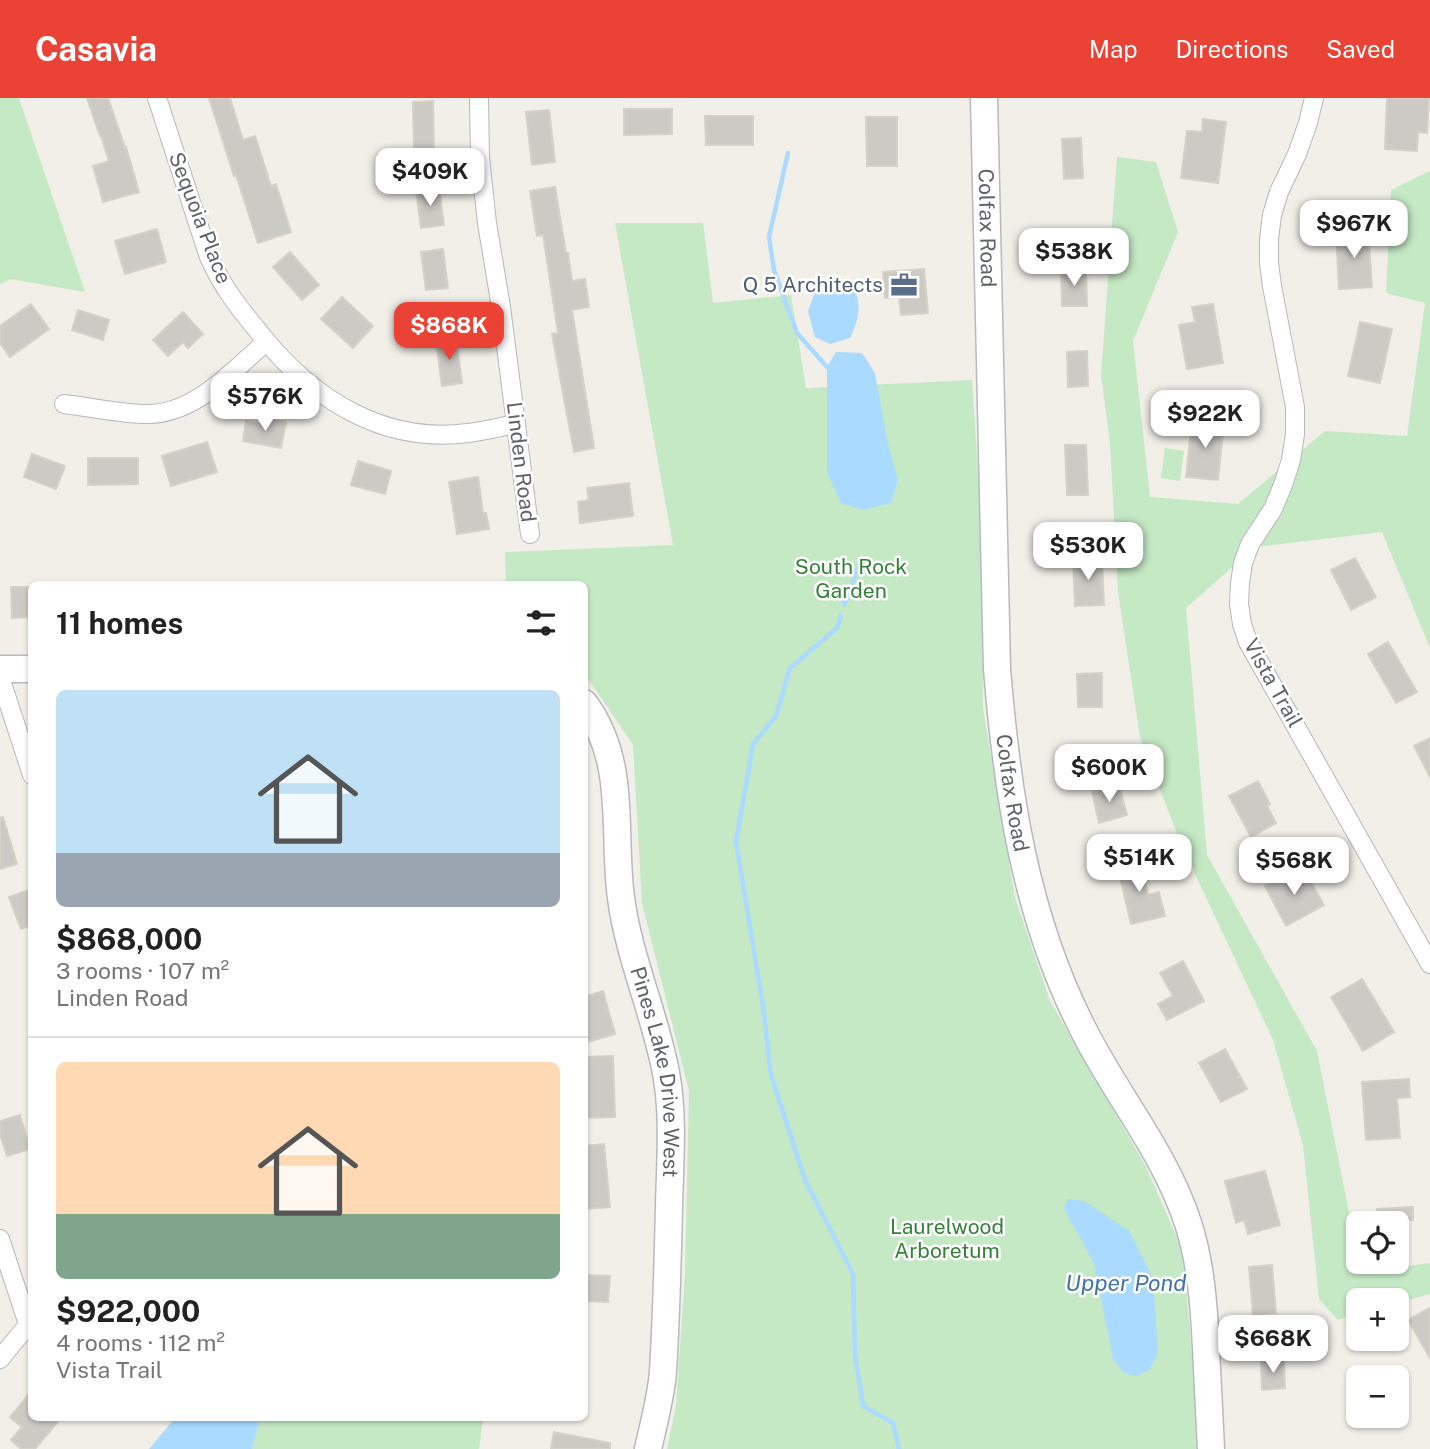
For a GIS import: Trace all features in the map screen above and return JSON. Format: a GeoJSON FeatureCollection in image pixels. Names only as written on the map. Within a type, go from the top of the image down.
{"type":"FeatureCollection","features":[{"type":"Feature","properties":{"kind":"main road","name":"Colfax Road"},"geometry":{"type":"LineString","coordinates":[[984,98],[997,668],[1010,795],[1037,916],[1066,995],[1084,1031],[1163,1164],[1189,1224],[1204,1305],[1211,1449]]}},
{"type":"Feature","properties":{"kind":"main road"},"geometry":{"type":"LineString","coordinates":[[0,669],[28,669]]}},
{"type":"Feature","properties":{"kind":"main road","name":"Pines Lake Drive West"},"geometry":{"type":"LineString","coordinates":[[588,708],[603,735],[611,758],[625,925],[660,1046],[670,1105],[668,1276],[662,1381],[648,1449]]}},
{"type":"Feature","properties":{"kind":"street","name":"Sequoia Place"},"geometry":{"type":"LineString","coordinates":[[157,98],[209,257],[219,279],[232,300],[279,358],[330,401],[384,426],[432,433],[466,433],[516,424]]}},
{"type":"Feature","properties":{"kind":"street","name":"Linden Road"},"geometry":{"type":"LineString","coordinates":[[479,98],[480,158],[487,223],[501,307],[530,534]]}},
{"type":"Feature","properties":{"kind":"street","name":"Vista Trail"},"geometry":{"type":"LineString","coordinates":[[1314,98],[1297,154],[1279,192],[1269,239],[1272,286],[1296,407],[1291,460],[1273,509],[1250,544],[1243,563],[1239,604],[1248,642],[1430,964]]}},
{"type":"Feature","properties":{"kind":"street"},"geometry":{"type":"LineString","coordinates":[[64,404],[146,414],[166,412],[205,394],[266,341]]}},
{"type":"Feature","properties":{"kind":"street"},"geometry":{"type":"LineString","coordinates":[[0,677],[28,763]]}},
{"type":"Feature","properties":{"kind":"street"},"geometry":{"type":"LineString","coordinates":[[0,1239],[28,1316]]}},
{"type":"Feature","properties":{"kind":"street"},"geometry":{"type":"LineString","coordinates":[[0,1359],[28,1324]]}},
{"type":"Feature","properties":{"kind":"green space"},"geometry":{"type":"Polygon","coordinates":[[[0,98],[19,98],[85,292],[11,279],[0,284],[0,98]]]}},
{"type":"Feature","properties":{"kind":"green space"},"geometry":{"type":"Polygon","coordinates":[[[1117,157],[1156,162],[1178,232],[1133,341],[1150,497],[1238,504],[1325,431],[1407,436],[1425,303],[1386,293],[1391,190],[1430,171],[1430,648],[1382,532],[1255,547],[1186,608],[1207,855],[1317,1051],[1349,1211],[1346,1211],[1346,1274],[1409,1274],[1409,1266],[1430,1263],[1430,1294],[1409,1300],[1409,1288],[1346,1288],[1346,1318],[1338,1320],[1319,1299],[1303,1145],[1273,1040],[1181,844],[1140,737],[1118,592],[1110,443],[1101,375],[1117,157]]]}},
{"type":"Feature","properties":{"kind":"green space","name":"Laurelwood Arboretum"},"geometry":{"type":"Polygon","coordinates":[[[615,223],[703,223],[713,303],[791,295],[806,388],[972,380],[982,532],[983,708],[1015,898],[1050,1001],[1145,1165],[1183,1251],[1200,1449],[667,1449],[676,1405],[685,1275],[689,1091],[642,903],[633,745],[588,678],[588,581],[506,581],[505,552],[673,545],[615,223]]]}},
{"type":"Feature","properties":{"kind":"green space"},"geometry":{"type":"Polygon","coordinates":[[[1165,448],[1184,451],[1180,481],[1161,478],[1165,448]]]}},
{"type":"Feature","properties":{"kind":"green space"},"geometry":{"type":"Polygon","coordinates":[[[259,1421],[483,1421],[479,1449],[252,1449],[259,1421]]]}},
{"type":"Feature","properties":{"kind":"water"},"geometry":{"type":"Polygon","coordinates":[[[839,285],[856,293],[858,316],[850,338],[830,344],[815,337],[808,311],[816,290],[839,285]]]}},
{"type":"Feature","properties":{"kind":"water"},"geometry":{"type":"Polygon","coordinates":[[[836,352],[862,353],[875,373],[888,444],[898,480],[891,503],[863,510],[841,503],[827,472],[827,367],[836,352]]]}},
{"type":"Feature","properties":{"kind":"water","name":"Upper Pond"},"geometry":{"type":"Polygon","coordinates":[[[1068,1199],[1084,1201],[1129,1231],[1153,1278],[1158,1353],[1149,1370],[1137,1376],[1124,1373],[1113,1359],[1094,1263],[1064,1209],[1068,1199]]]}},
{"type":"Feature","properties":{"kind":"water"},"geometry":{"type":"Polygon","coordinates":[[[172,1421],[259,1421],[252,1449],[149,1449],[172,1421]]]}},
{"type":"Feature","properties":{"kind":"building"},"geometry":{"type":"Polygon","coordinates":[[[87,98],[108,98],[139,192],[103,202],[93,166],[109,161],[87,98]]]}},
{"type":"Feature","properties":{"kind":"building"},"geometry":{"type":"Polygon","coordinates":[[[209,98],[230,98],[243,140],[255,136],[271,186],[276,184],[291,232],[258,243],[209,98]]]}},
{"type":"Feature","properties":{"kind":"building"},"geometry":{"type":"Polygon","coordinates":[[[1387,98],[1429,98],[1427,133],[1418,132],[1417,151],[1385,149],[1387,98]]]}},
{"type":"Feature","properties":{"kind":"building"},"geometry":{"type":"Polygon","coordinates":[[[433,101],[434,154],[414,154],[413,102],[433,101]]]}},
{"type":"Feature","properties":{"kind":"building"},"geometry":{"type":"Polygon","coordinates":[[[624,109],[672,109],[672,134],[624,135],[624,109]]]}},
{"type":"Feature","properties":{"kind":"building"},"geometry":{"type":"Polygon","coordinates":[[[549,110],[555,162],[532,165],[526,112],[549,110]]]}},
{"type":"Feature","properties":{"kind":"building"},"geometry":{"type":"Polygon","coordinates":[[[705,116],[753,116],[753,145],[706,145],[705,116]]]}},
{"type":"Feature","properties":{"kind":"building"},"geometry":{"type":"Polygon","coordinates":[[[866,117],[897,117],[897,166],[867,166],[866,117]]]}},
{"type":"Feature","properties":{"kind":"building"},"geometry":{"type":"Polygon","coordinates":[[[1203,119],[1226,122],[1218,183],[1181,178],[1187,131],[1202,132],[1203,119]]]}},
{"type":"Feature","properties":{"kind":"building"},"geometry":{"type":"Polygon","coordinates":[[[1081,138],[1083,178],[1064,179],[1062,139],[1081,138]]]}},
{"type":"Feature","properties":{"kind":"building"},"geometry":{"type":"Polygon","coordinates":[[[439,187],[444,225],[421,228],[416,190],[439,187]]]}},
{"type":"Feature","properties":{"kind":"building"},"geometry":{"type":"Polygon","coordinates":[[[555,187],[572,281],[585,279],[589,307],[572,310],[594,448],[574,452],[552,334],[558,333],[543,235],[537,236],[530,191],[555,187]]]}},
{"type":"Feature","properties":{"kind":"building"},"geometry":{"type":"Polygon","coordinates":[[[157,229],[166,262],[125,274],[115,241],[157,229]]]}},
{"type":"Feature","properties":{"kind":"building"},"geometry":{"type":"Polygon","coordinates":[[[1368,230],[1372,287],[1339,289],[1336,232],[1368,230]]]}},
{"type":"Feature","properties":{"kind":"building"},"geometry":{"type":"Polygon","coordinates":[[[443,249],[448,288],[426,290],[421,252],[443,249]]]}},
{"type":"Feature","properties":{"kind":"building"},"geometry":{"type":"Polygon","coordinates":[[[290,252],[319,285],[302,300],[273,267],[290,252]]]}},
{"type":"Feature","properties":{"kind":"building","name":"Q 5 Architects"},"geometry":{"type":"Polygon","coordinates":[[[924,269],[928,313],[901,315],[899,297],[885,298],[883,272],[924,269]]]}},
{"type":"Feature","properties":{"kind":"building"},"geometry":{"type":"Polygon","coordinates":[[[1086,269],[1087,306],[1062,306],[1061,270],[1086,269]]]}},
{"type":"Feature","properties":{"kind":"building"},"geometry":{"type":"Polygon","coordinates":[[[342,297],[373,326],[353,348],[321,319],[342,297]]]}},
{"type":"Feature","properties":{"kind":"building"},"geometry":{"type":"Polygon","coordinates":[[[31,304],[49,329],[10,357],[0,343],[0,326],[31,304]]]}},
{"type":"Feature","properties":{"kind":"building"},"geometry":{"type":"Polygon","coordinates":[[[1213,304],[1223,363],[1187,369],[1179,325],[1195,322],[1192,307],[1213,304]]]}},
{"type":"Feature","properties":{"kind":"building"},"geometry":{"type":"Polygon","coordinates":[[[78,310],[109,320],[103,340],[72,330],[78,310]]]}},
{"type":"Feature","properties":{"kind":"building"},"geometry":{"type":"Polygon","coordinates":[[[183,312],[203,334],[188,348],[183,342],[168,356],[153,340],[183,312]]]}},
{"type":"Feature","properties":{"kind":"building"},"geometry":{"type":"Polygon","coordinates":[[[1360,322],[1392,329],[1380,383],[1348,376],[1360,322]]]}},
{"type":"Feature","properties":{"kind":"building"},"geometry":{"type":"Polygon","coordinates":[[[456,339],[462,383],[442,386],[436,341],[456,339]]]}},
{"type":"Feature","properties":{"kind":"building"},"geometry":{"type":"Polygon","coordinates":[[[1087,351],[1088,386],[1068,387],[1067,352],[1087,351]]]}},
{"type":"Feature","properties":{"kind":"building"},"geometry":{"type":"Polygon","coordinates":[[[264,418],[286,422],[281,448],[243,441],[246,421],[263,424],[264,418]]]}},
{"type":"Feature","properties":{"kind":"building"},"geometry":{"type":"Polygon","coordinates":[[[1192,420],[1224,423],[1218,480],[1186,477],[1192,420]]]}},
{"type":"Feature","properties":{"kind":"building"},"geometry":{"type":"Polygon","coordinates":[[[207,442],[217,472],[171,486],[162,456],[207,442]]]}},
{"type":"Feature","properties":{"kind":"building"},"geometry":{"type":"Polygon","coordinates":[[[1065,445],[1086,445],[1088,495],[1067,495],[1065,445]]]}},
{"type":"Feature","properties":{"kind":"building"},"geometry":{"type":"Polygon","coordinates":[[[32,454],[65,466],[56,489],[24,477],[32,454]]]}},
{"type":"Feature","properties":{"kind":"building"},"geometry":{"type":"Polygon","coordinates":[[[88,458],[138,458],[138,484],[88,485],[88,458]]]}},
{"type":"Feature","properties":{"kind":"building"},"geometry":{"type":"Polygon","coordinates":[[[358,461],[391,471],[385,494],[351,485],[358,461]]]}},
{"type":"Feature","properties":{"kind":"building"},"geometry":{"type":"Polygon","coordinates":[[[478,477],[483,513],[486,513],[489,529],[457,534],[449,482],[478,477]]]}},
{"type":"Feature","properties":{"kind":"building"},"geometry":{"type":"Polygon","coordinates":[[[629,483],[633,516],[580,523],[578,502],[589,500],[587,488],[629,483]]]}},
{"type":"Feature","properties":{"kind":"building"},"geometry":{"type":"Polygon","coordinates":[[[1102,558],[1104,605],[1075,606],[1073,559],[1102,558]]]}},
{"type":"Feature","properties":{"kind":"building"},"geometry":{"type":"Polygon","coordinates":[[[1355,558],[1376,597],[1351,610],[1331,570],[1355,558]]]}},
{"type":"Feature","properties":{"kind":"building"},"geometry":{"type":"Polygon","coordinates":[[[11,587],[28,587],[28,617],[12,618],[11,587]]]}},
{"type":"Feature","properties":{"kind":"building"},"geometry":{"type":"Polygon","coordinates":[[[1388,642],[1417,692],[1396,703],[1368,654],[1388,642]]]}},
{"type":"Feature","properties":{"kind":"building"},"geometry":{"type":"Polygon","coordinates":[[[1102,673],[1102,707],[1078,707],[1077,674],[1102,673]]]}},
{"type":"Feature","properties":{"kind":"building"},"geometry":{"type":"Polygon","coordinates":[[[1430,738],[1430,777],[1414,746],[1430,738]]]}},
{"type":"Feature","properties":{"kind":"building"},"geometry":{"type":"Polygon","coordinates":[[[1258,781],[1276,823],[1251,837],[1229,796],[1258,781]]]}},
{"type":"Feature","properties":{"kind":"building"},"geometry":{"type":"Polygon","coordinates":[[[1119,785],[1127,815],[1099,823],[1092,792],[1119,785]]]}},
{"type":"Feature","properties":{"kind":"building"},"geometry":{"type":"Polygon","coordinates":[[[3,817],[17,864],[0,869],[0,818],[3,817]]]}},
{"type":"Feature","properties":{"kind":"building"},"geometry":{"type":"Polygon","coordinates":[[[1139,859],[1148,895],[1159,892],[1165,916],[1131,924],[1117,864],[1139,859]]]}},
{"type":"Feature","properties":{"kind":"building"},"geometry":{"type":"Polygon","coordinates":[[[1293,871],[1298,880],[1307,875],[1324,905],[1286,926],[1265,886],[1293,871]]]}},
{"type":"Feature","properties":{"kind":"building"},"geometry":{"type":"Polygon","coordinates":[[[28,890],[28,926],[21,929],[9,897],[28,890]]]}},
{"type":"Feature","properties":{"kind":"building"},"geometry":{"type":"Polygon","coordinates":[[[1183,961],[1204,1001],[1167,1020],[1158,1004],[1173,996],[1160,973],[1183,961]]]}},
{"type":"Feature","properties":{"kind":"building"},"geometry":{"type":"Polygon","coordinates":[[[1362,979],[1394,1032],[1363,1051],[1331,997],[1362,979]]]}},
{"type":"Feature","properties":{"kind":"building"},"geometry":{"type":"Polygon","coordinates":[[[603,991],[615,1034],[588,1042],[588,996],[603,991]]]}},
{"type":"Feature","properties":{"kind":"building"},"geometry":{"type":"Polygon","coordinates":[[[1225,1049],[1247,1089],[1221,1102],[1199,1063],[1225,1049]]]}},
{"type":"Feature","properties":{"kind":"building"},"geometry":{"type":"Polygon","coordinates":[[[613,1056],[615,1117],[588,1118],[588,1057],[613,1056]]]}},
{"type":"Feature","properties":{"kind":"building"},"geometry":{"type":"Polygon","coordinates":[[[1409,1079],[1410,1097],[1397,1098],[1400,1138],[1366,1140],[1362,1082],[1409,1079]]]}},
{"type":"Feature","properties":{"kind":"building"},"geometry":{"type":"Polygon","coordinates":[[[20,1115],[28,1150],[7,1156],[0,1134],[0,1121],[20,1115]]]}},
{"type":"Feature","properties":{"kind":"building"},"geometry":{"type":"Polygon","coordinates":[[[604,1144],[610,1207],[588,1209],[588,1146],[604,1144]]]}},
{"type":"Feature","properties":{"kind":"building"},"geometry":{"type":"Polygon","coordinates":[[[1265,1171],[1280,1225],[1248,1234],[1244,1220],[1236,1223],[1225,1181],[1265,1171]]]}},
{"type":"Feature","properties":{"kind":"building"},"geometry":{"type":"Polygon","coordinates":[[[1413,1207],[1413,1220],[1409,1220],[1409,1211],[1377,1209],[1413,1207]]]}},
{"type":"Feature","properties":{"kind":"building"},"geometry":{"type":"Polygon","coordinates":[[[1272,1265],[1276,1313],[1253,1315],[1249,1267],[1272,1265]]]}},
{"type":"Feature","properties":{"kind":"building"},"geometry":{"type":"Polygon","coordinates":[[[588,1275],[610,1276],[608,1302],[588,1301],[588,1275]]]}},
{"type":"Feature","properties":{"kind":"building"},"geometry":{"type":"Polygon","coordinates":[[[1430,1308],[1430,1358],[1409,1322],[1430,1308]]]}},
{"type":"Feature","properties":{"kind":"building"},"geometry":{"type":"Polygon","coordinates":[[[1284,1360],[1285,1388],[1262,1390],[1261,1362],[1284,1360]]]}},
{"type":"Feature","properties":{"kind":"building"},"geometry":{"type":"Polygon","coordinates":[[[28,1395],[28,1421],[58,1421],[35,1449],[21,1449],[11,1440],[22,1427],[10,1417],[28,1395]]]}},
{"type":"Feature","properties":{"kind":"building"},"geometry":{"type":"Polygon","coordinates":[[[554,1432],[610,1443],[610,1449],[551,1449],[554,1432]]]}},
{"type":"Feature","properties":{"kind":"waterway"},"geometry":{"type":"LineString","coordinates":[[788,153],[769,237],[774,270],[797,333],[827,367]]}},
{"type":"Feature","properties":{"kind":"waterway"},"geometry":{"type":"LineString","coordinates":[[844,605],[859,565]]}},
{"type":"Feature","properties":{"kind":"waterway"},"geometry":{"type":"LineString","coordinates":[[841,616],[837,628],[790,668],[776,716],[753,744],[736,842],[763,1006],[771,1075],[805,1180],[853,1274],[855,1354],[863,1406],[893,1423],[899,1449]]}},
{"type":"Feature","properties":{"kind":"place","name":"Q 5 Architects"},"geometry":{"type":"Point","coordinates":[904,285]}},
{"type":"Feature","properties":{"kind":"park label","name":"South Rock Garden"},"geometry":{"type":"Point","coordinates":[851,579]}}]}
